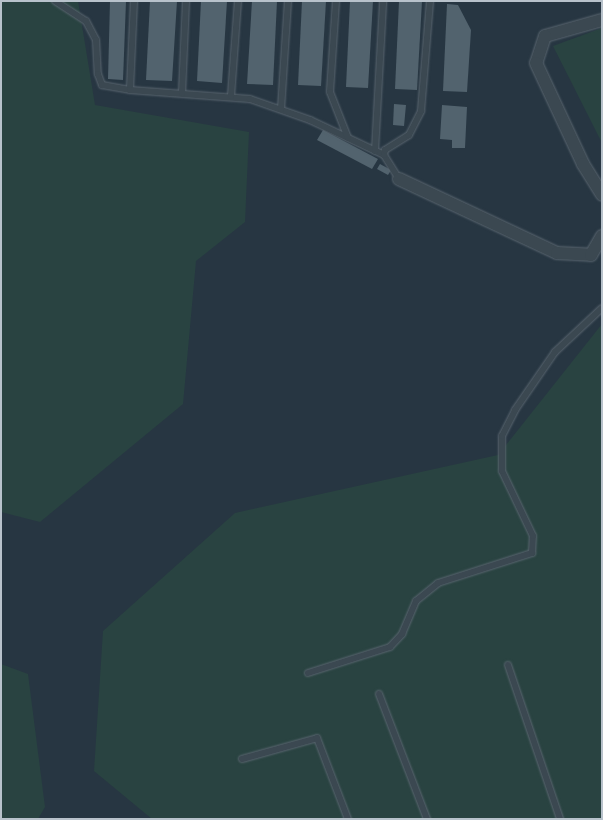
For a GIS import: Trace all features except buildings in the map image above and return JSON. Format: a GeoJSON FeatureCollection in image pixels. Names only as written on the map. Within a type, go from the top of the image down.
{"type":"FeatureCollection","features":[{"type":"Feature","properties":{"kind":"street"},"geometry":{"type":"LineString","coordinates":[[602,20],[545,36],[536,63],[583,164],[602,194]]}},
{"type":"Feature","properties":{"kind":"street"},"geometry":{"type":"LineString","coordinates":[[399,178],[557,253],[592,255],[600,243]]}},
{"type":"Feature","properties":{"kind":"lane"},"geometry":{"type":"LineString","coordinates":[[55,1],[86,21],[96,40],[98,74],[102,85],[130,90],[231,96],[281,109],[384,155],[399,178]]}},
{"type":"Feature","properties":{"kind":"lane"},"geometry":{"type":"LineString","coordinates":[[130,90],[134,1]]}},
{"type":"Feature","properties":{"kind":"lane"},"geometry":{"type":"LineString","coordinates":[[182,93],[186,1]]}},
{"type":"Feature","properties":{"kind":"lane"},"geometry":{"type":"LineString","coordinates":[[231,96],[238,1]]}},
{"type":"Feature","properties":{"kind":"lane"},"geometry":{"type":"LineString","coordinates":[[281,109],[288,1]]}},
{"type":"Feature","properties":{"kind":"lane"},"geometry":{"type":"LineString","coordinates":[[336,1],[330,92],[348,138]]}},
{"type":"Feature","properties":{"kind":"lane"},"geometry":{"type":"LineString","coordinates":[[375,151],[383,1]]}},
{"type":"Feature","properties":{"kind":"lane"},"geometry":{"type":"LineString","coordinates":[[384,155],[385,150],[409,135],[421,111],[430,1]]}},
{"type":"Feature","properties":{"kind":"lane"},"geometry":{"type":"LineString","coordinates":[[308,673],[390,647],[402,634],[416,601],[438,583],[532,553],[532,536],[502,471],[502,436],[515,410],[555,352],[602,308]]}},
{"type":"Feature","properties":{"kind":"lane"},"geometry":{"type":"LineString","coordinates":[[508,665],[560,819]]}},
{"type":"Feature","properties":{"kind":"lane"},"geometry":{"type":"LineString","coordinates":[[379,694],[426,819]]}},
{"type":"Feature","properties":{"kind":"lane"},"geometry":{"type":"LineString","coordinates":[[242,759],[317,738],[348,819]]}},
{"type":"Feature","properties":{"kind":"green space"},"geometry":{"type":"Polygon","coordinates":[[[1,1],[78,1],[95,105],[249,132],[245,222],[196,261],[183,404],[40,522],[1,512],[1,1]]]}},
{"type":"Feature","properties":{"kind":"green space"},"geometry":{"type":"Polygon","coordinates":[[[602,28],[602,143],[553,46],[602,28]]]}},
{"type":"Feature","properties":{"kind":"green space"},"geometry":{"type":"Polygon","coordinates":[[[602,324],[602,819],[152,819],[94,771],[103,631],[235,513],[498,455],[602,324]]]}},
{"type":"Feature","properties":{"kind":"green space"},"geometry":{"type":"Polygon","coordinates":[[[1,664],[28,674],[45,807],[38,819],[1,819],[1,664]]]}}]}
